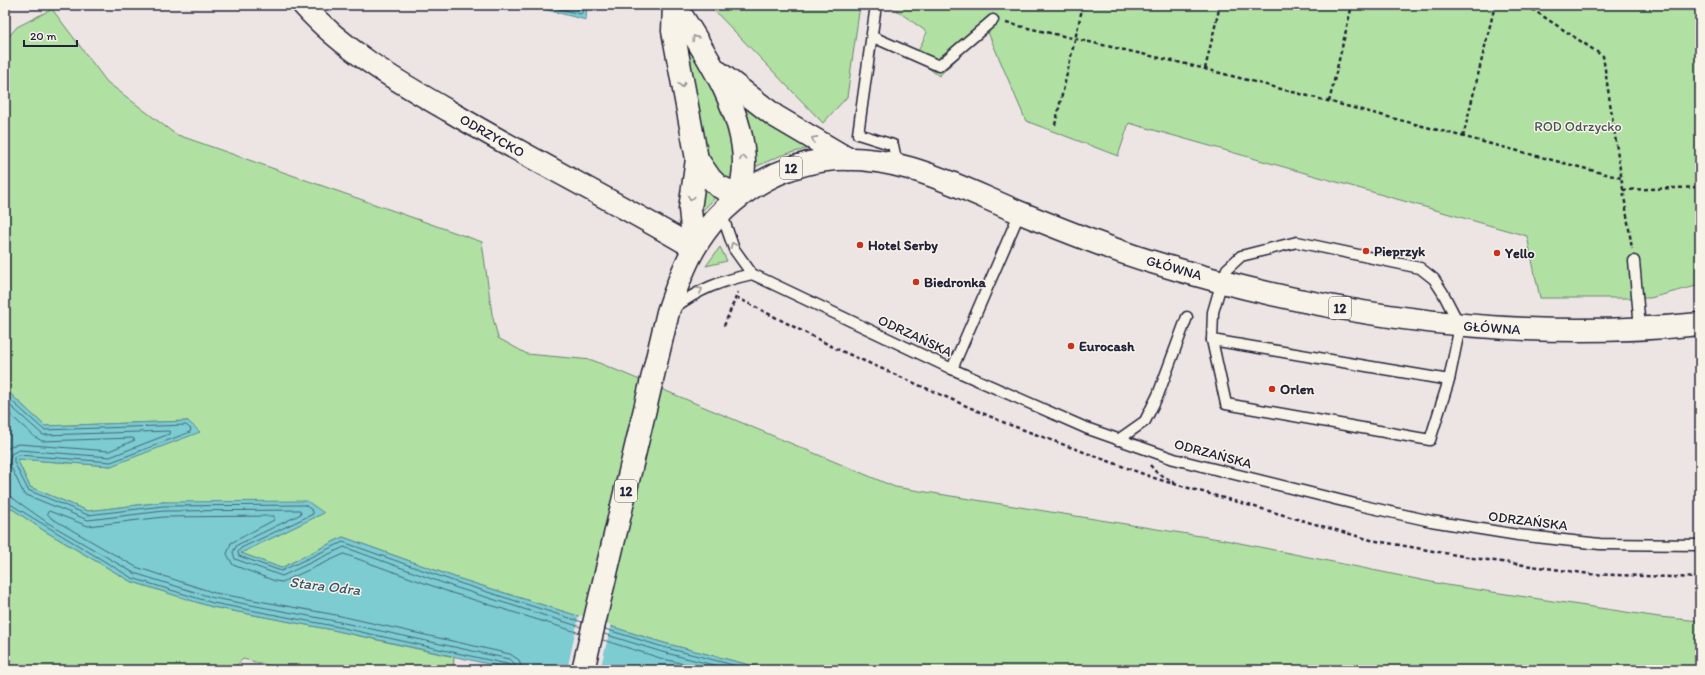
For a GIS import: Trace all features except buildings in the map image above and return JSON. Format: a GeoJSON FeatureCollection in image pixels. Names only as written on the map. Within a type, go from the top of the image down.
{"type":"FeatureCollection","features":[{"type":"Feature","properties":{"kind":"main road"},"geometry":{"type":"LineString","coordinates":[[675,5],[715,70],[737,123],[743,152],[744,175],[739,196],[718,186],[710,178],[697,159]]}},
{"type":"Feature","properties":{"kind":"main road"},"geometry":{"type":"LineString","coordinates":[[675,5],[673,31],[697,159],[690,208],[694,248]]}},
{"type":"Feature","properties":{"kind":"main road"},"geometry":{"type":"LineString","coordinates":[[715,70],[775,116],[848,159]]}},
{"type":"Feature","properties":{"kind":"main road","name":"GŁÓWNA"},"geometry":{"type":"LineString","coordinates":[[694,248],[721,212],[739,196],[772,176],[806,164],[848,159],[878,160],[897,164],[942,179],[1020,212],[1148,260],[1222,282],[1357,311],[1460,326],[1527,330],[1590,331],[1700,324]]}},
{"type":"Feature","properties":{"kind":"main road","name":"12"},"geometry":{"type":"LineString","coordinates":[[583,670],[668,312],[694,248]]}},
{"type":"Feature","properties":{"kind":"street","name":"ODRZYCKO"},"geometry":{"type":"LineString","coordinates":[[303,5],[319,23],[388,76],[512,148],[603,195],[694,248]]}},
{"type":"Feature","properties":{"kind":"lane"},"geometry":{"type":"LineString","coordinates":[[876,5],[873,37],[858,134],[892,145],[897,164]]}},
{"type":"Feature","properties":{"kind":"lane"},"geometry":{"type":"LineString","coordinates":[[873,37],[939,66],[993,20]]}},
{"type":"Feature","properties":{"kind":"lane","name":"ODRZAŃSKA"},"geometry":{"type":"LineString","coordinates":[[721,212],[734,249],[752,274],[952,369],[1086,428],[1118,440],[1174,459],[1358,505],[1431,521],[1518,535],[1600,544],[1700,545]]}},
{"type":"Feature","properties":{"kind":"lane"},"geometry":{"type":"LineString","coordinates":[[952,369],[1020,212]]}},
{"type":"Feature","properties":{"kind":"lane"},"geometry":{"type":"LineString","coordinates":[[1297,242],[1420,268],[1437,284],[1460,326],[1449,380],[1430,440],[1226,404],[1212,340],[1213,312],[1227,269],[1241,256],[1297,242]]}},
{"type":"Feature","properties":{"kind":"lane"},"geometry":{"type":"LineString","coordinates":[[1634,261],[1640,328]]}},
{"type":"Feature","properties":{"kind":"lane"},"geometry":{"type":"LineString","coordinates":[[668,312],[707,286],[752,274]]}},
{"type":"Feature","properties":{"kind":"lane"},"geometry":{"type":"LineString","coordinates":[[1118,440],[1145,420],[1160,388],[1187,317]]}},
{"type":"Feature","properties":{"kind":"lane"},"geometry":{"type":"LineString","coordinates":[[1212,340],[1449,380]]}},
{"type":"Feature","properties":{"kind":"path"},"geometry":{"type":"LineString","coordinates":[[1055,125],[1083,5]]}},
{"type":"Feature","properties":{"kind":"path"},"geometry":{"type":"LineString","coordinates":[[1205,69],[1220,5]]}},
{"type":"Feature","properties":{"kind":"path"},"geometry":{"type":"LineString","coordinates":[[1329,102],[1352,5]]}},
{"type":"Feature","properties":{"kind":"path"},"geometry":{"type":"LineString","coordinates":[[1463,137],[1495,5]]}},
{"type":"Feature","properties":{"kind":"path"},"geometry":{"type":"LineString","coordinates":[[1526,5],[1603,56],[1622,190],[1634,261]]}},
{"type":"Feature","properties":{"kind":"path"},"geometry":{"type":"LineString","coordinates":[[993,20],[1205,69],[1621,178]]}},
{"type":"Feature","properties":{"kind":"path"},"geometry":{"type":"LineString","coordinates":[[1622,190],[1700,187]]}},
{"type":"Feature","properties":{"kind":"path"},"geometry":{"type":"LineString","coordinates":[[724,326],[738,292]]}},
{"type":"Feature","properties":{"kind":"path"},"geometry":{"type":"LineString","coordinates":[[736,297],[837,349],[1005,423],[1157,479],[1371,540],[1465,557],[1590,574],[1700,578]]}},
{"type":"Feature","properties":{"kind":"green space"},"geometry":{"type":"Polygon","coordinates":[[[709,5],[860,5],[847,97],[823,123],[709,5]]]}},
{"type":"Feature","properties":{"kind":"green space","name":"ROD Odrzycko"},"geometry":{"type":"Polygon","coordinates":[[[889,5],[1700,5],[1700,285],[1650,298],[1540,298],[1527,236],[1129,123],[1118,156],[1026,121],[987,30],[939,76],[915,58],[927,32],[889,5]]]}},
{"type":"Feature","properties":{"kind":"green space"},"geometry":{"type":"Polygon","coordinates":[[[52,9],[107,82],[175,134],[482,242],[492,314],[498,338],[527,354],[592,360],[895,487],[1225,540],[1446,585],[1659,617],[1700,621],[1700,670],[769,670],[664,643],[457,578],[343,537],[281,568],[241,553],[323,513],[163,502],[88,511],[30,487],[17,459],[111,466],[188,421],[45,426],[5,389],[5,41],[17,27],[52,9]]]}},
{"type":"Feature","properties":{"kind":"green space"},"geometry":{"type":"Polygon","coordinates":[[[683,26],[702,62],[728,127],[733,144],[735,182],[728,181],[717,172],[707,152],[703,138],[683,26]]]}},
{"type":"Feature","properties":{"kind":"green space"},"geometry":{"type":"Polygon","coordinates":[[[742,99],[814,147],[782,155],[755,167],[744,123],[742,99]]]}},
{"type":"Feature","properties":{"kind":"green space"},"geometry":{"type":"Polygon","coordinates":[[[701,175],[719,194],[697,216],[701,175]]]}},
{"type":"Feature","properties":{"kind":"green space"},"geometry":{"type":"Polygon","coordinates":[[[720,247],[727,261],[706,266],[720,247]]]}},
{"type":"Feature","properties":{"kind":"green space"},"geometry":{"type":"Polygon","coordinates":[[[5,504],[43,530],[130,581],[212,607],[333,630],[454,657],[453,670],[288,670],[243,659],[232,670],[5,670],[5,504]]]}},
{"type":"Feature","properties":{"kind":"water"},"geometry":{"type":"Polygon","coordinates":[[[528,5],[587,5],[586,20],[528,5]]]}},
{"type":"Feature","properties":{"kind":"water","name":"Stara Odra"},"geometry":{"type":"Polygon","coordinates":[[[5,389],[45,426],[188,421],[200,432],[111,466],[17,459],[30,487],[88,511],[163,502],[307,501],[324,513],[241,553],[281,568],[343,537],[457,578],[664,643],[769,670],[516,670],[333,630],[212,607],[130,581],[43,530],[5,504],[5,389]]]}},
{"type":"Feature","properties":{"kind":"pier"},"geometry":{"type":"Polygon","coordinates":[[[579,615],[611,625],[600,670],[567,670],[579,615]]]}},
{"type":"Feature","properties":{"kind":"place","name":"Hotel Serby"},"geometry":{"type":"Point","coordinates":[860,245]}},
{"type":"Feature","properties":{"kind":"place","name":"Pieprzyk"},"geometry":{"type":"Point","coordinates":[1366,251]}},
{"type":"Feature","properties":{"kind":"place","name":"Yello"},"geometry":{"type":"Point","coordinates":[1497,253]}},
{"type":"Feature","properties":{"kind":"place","name":"Biedronka"},"geometry":{"type":"Point","coordinates":[916,282]}},
{"type":"Feature","properties":{"kind":"place","name":"Eurocash"},"geometry":{"type":"Point","coordinates":[1071,346]}},
{"type":"Feature","properties":{"kind":"place","name":"Orlen"},"geometry":{"type":"Point","coordinates":[1272,389]}}]}
